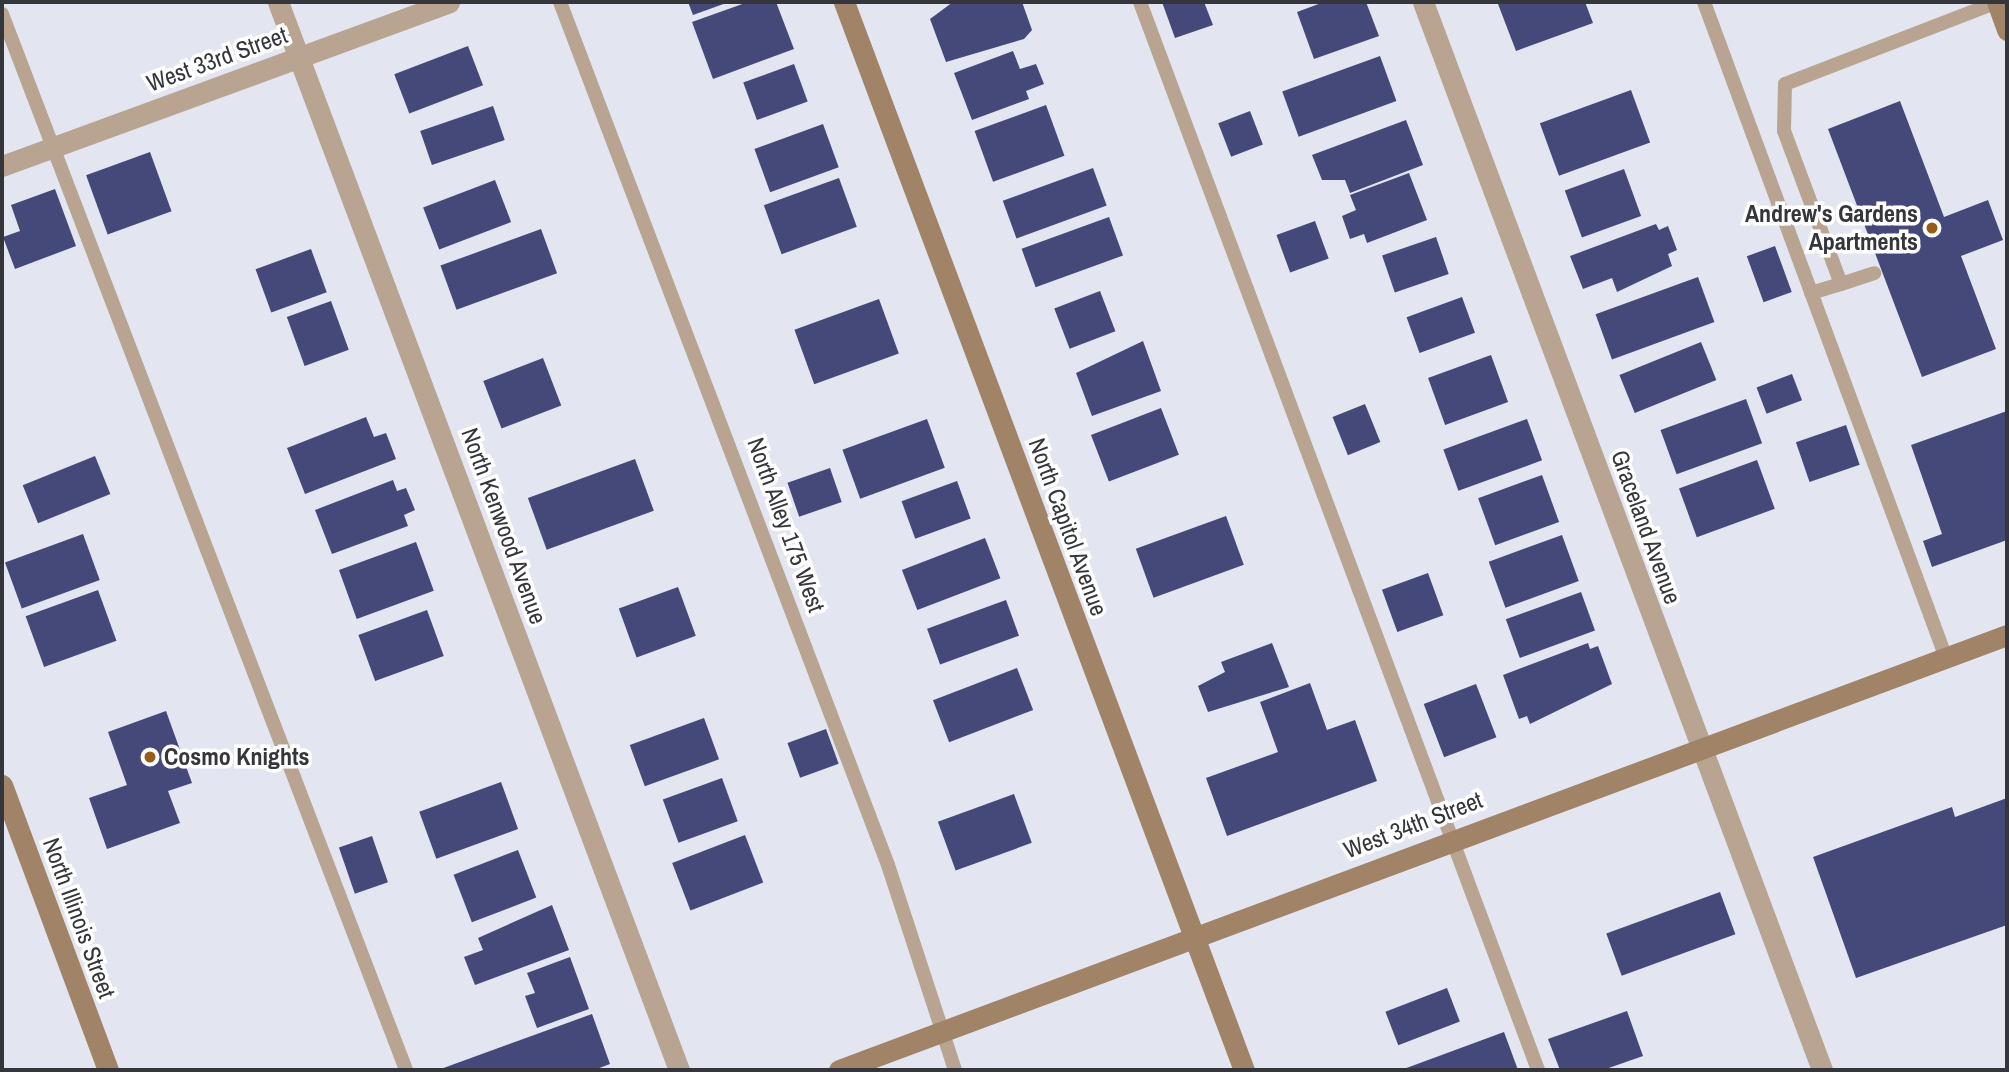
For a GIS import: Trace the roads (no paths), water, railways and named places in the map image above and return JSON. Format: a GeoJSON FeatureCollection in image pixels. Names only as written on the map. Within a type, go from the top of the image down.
{"type":"FeatureCollection","features":[{"type":"Feature","properties":{"kind":"main road","name":"North Capitol Avenue"},"geometry":{"type":"LineString","coordinates":[[844,2],[1244,1070]]}},
{"type":"Feature","properties":{"kind":"main road"},"geometry":{"type":"LineString","coordinates":[[1997,2],[2007,30]]}},
{"type":"Feature","properties":{"kind":"main road","name":"West 34th Street"},"geometry":{"type":"LineString","coordinates":[[839,1070],[1454,837],[2007,635]]}},
{"type":"Feature","properties":{"kind":"main road","name":"North Illinois Street"},"geometry":{"type":"LineString","coordinates":[[2,785],[108,1070]]}},
{"type":"Feature","properties":{"kind":"street","name":"North Kenwood Avenue"},"geometry":{"type":"LineString","coordinates":[[278,2],[679,1070]]}},
{"type":"Feature","properties":{"kind":"street","name":"West 33rd Street"},"geometry":{"type":"LineString","coordinates":[[2,166],[449,2]]}},
{"type":"Feature","properties":{"kind":"street","name":"Graceland Avenue"},"geometry":{"type":"LineString","coordinates":[[1423,2],[1822,1070]]}},
{"type":"Feature","properties":{"kind":"lane","name":"North Alley 175 West"},"geometry":{"type":"LineString","coordinates":[[560,2],[888,865],[940,1032],[955,1070]]}},
{"type":"Feature","properties":{"kind":"lane"},"geometry":{"type":"LineString","coordinates":[[1140,2],[1454,837],[1538,1070]]}},
{"type":"Feature","properties":{"kind":"lane"},"geometry":{"type":"LineString","coordinates":[[1704,2],[1946,658]]}},
{"type":"Feature","properties":{"kind":"lane"},"geometry":{"type":"LineString","coordinates":[[1841,284],[1784,131],[1785,84],[1997,2]]}},
{"type":"Feature","properties":{"kind":"lane"},"geometry":{"type":"LineString","coordinates":[[2,14],[406,1070]]}},
{"type":"Feature","properties":{"kind":"lane"},"geometry":{"type":"LineString","coordinates":[[1811,293],[1874,273]]}},
{"type":"Feature","properties":{"kind":"place","name":"Andrew's Gardens Apartments"},"geometry":{"type":"Point","coordinates":[1932,228]}},
{"type":"Feature","properties":{"kind":"place","name":"Cosmo Knights"},"geometry":{"type":"Point","coordinates":[150,757]}}]}
